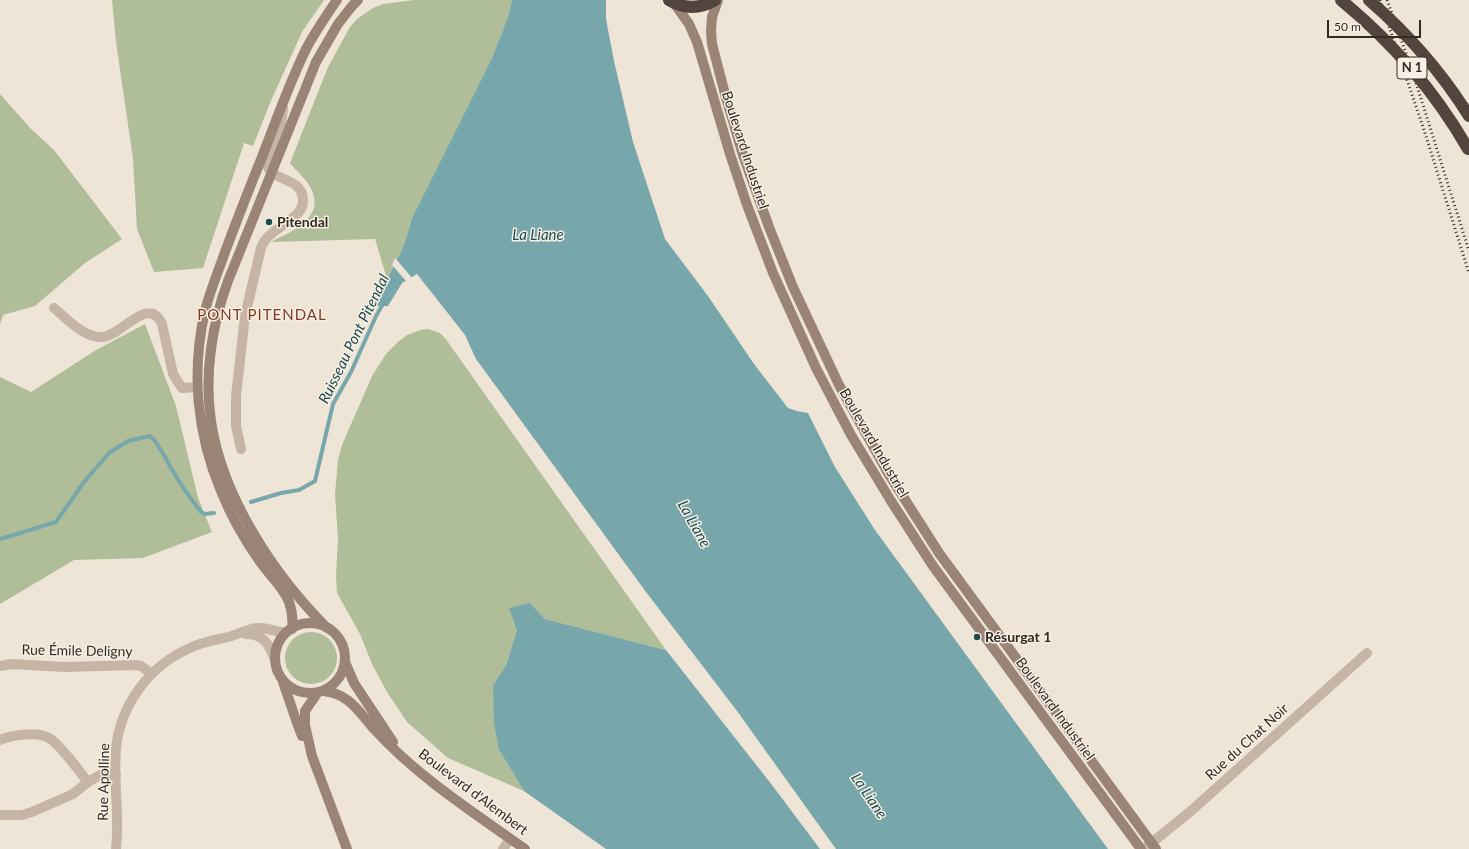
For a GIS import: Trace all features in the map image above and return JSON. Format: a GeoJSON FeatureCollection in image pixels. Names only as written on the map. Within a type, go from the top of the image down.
{"type":"FeatureCollection","features":[{"type":"Feature","properties":{"kind":"highway"},"geometry":{"type":"LineString","coordinates":[[671,1],[683,6],[695,7],[717,0]]}},
{"type":"Feature","properties":{"kind":"highway","name":"N 1"},"geometry":{"type":"LineString","coordinates":[[1341,0],[1375,29],[1405,60],[1445,112],[1469,150]]}},
{"type":"Feature","properties":{"kind":"highway","name":"N 1"},"geometry":{"type":"LineString","coordinates":[[1369,0],[1419,49],[1444,79],[1469,116]]}},
{"type":"Feature","properties":{"kind":"street"},"geometry":{"type":"LineString","coordinates":[[290,630],[292,612],[287,598],[246,541],[220,490],[210,460],[203,434],[198,405],[197,387],[199,349],[203,320],[208,300],[237,219],[306,50],[320,25],[337,0]]}},
{"type":"Feature","properties":{"kind":"street"},"geometry":{"type":"LineString","coordinates":[[283,680],[289,686],[300,691],[308,693],[321,691],[332,686],[343,671],[345,652],[342,643],[337,636],[327,628],[279,571],[246,520],[236,500],[222,465],[213,434],[210,416],[210,361],[220,307],[228,280],[321,53],[338,24],[358,0]]}},
{"type":"Feature","properties":{"kind":"street","name":"Boulevard Industriel"},"geometry":{"type":"LineString","coordinates":[[717,0],[712,21],[712,44],[723,89],[743,155],[774,241],[793,287],[839,385],[888,473],[939,553],[1148,848]]}},
{"type":"Feature","properties":{"kind":"street","name":"Boulevard Industriel"},"geometry":{"type":"LineString","coordinates":[[671,1],[689,24],[697,42],[730,154],[774,273],[816,368],[848,430],[888,496],[943,580],[1148,848]]}},
{"type":"Feature","properties":{"kind":"street"},"geometry":{"type":"LineString","coordinates":[[241,449],[236,426],[236,396],[245,316],[261,248],[265,239],[295,217],[301,209],[303,203],[302,194],[296,185],[272,173],[268,167],[267,159],[280,127],[283,104]]}},
{"type":"Feature","properties":{"kind":"street"},"geometry":{"type":"LineString","coordinates":[[54,308],[85,332],[95,337],[102,338],[115,333],[143,314],[149,312],[154,314],[159,318],[162,324],[172,370],[176,380],[182,388],[197,387]]}},
{"type":"Feature","properties":{"kind":"street"},"geometry":{"type":"LineString","coordinates":[[327,628],[319,624],[311,623],[302,624],[290,630],[279,643],[276,660],[277,668],[283,680],[296,720],[312,756],[347,849]]}},
{"type":"Feature","properties":{"kind":"street","name":"Rue Apolline"},"geometry":{"type":"LineString","coordinates":[[116,849],[117,747],[123,720],[131,702],[152,674],[166,661],[189,648],[257,628],[279,632],[290,630]]}},
{"type":"Feature","properties":{"kind":"street","name":"Rue Apolline"},"geometry":{"type":"LineString","coordinates":[[235,635],[259,635],[266,642],[276,660]]}},
{"type":"Feature","properties":{"kind":"street","name":"Rue du Chat Noir"},"geometry":{"type":"LineString","coordinates":[[1148,848],[1367,653]]}},
{"type":"Feature","properties":{"kind":"street","name":"Boulevard d'Alembert"},"geometry":{"type":"LineString","coordinates":[[345,662],[354,683],[404,758]]}},
{"type":"Feature","properties":{"kind":"street","name":"Rue Émile Deligny"},"geometry":{"type":"LineString","coordinates":[[0,666],[12,664],[65,667],[135,665],[141,666],[152,674]]}},
{"type":"Feature","properties":{"kind":"street"},"geometry":{"type":"LineString","coordinates":[[312,756],[304,717],[309,704],[321,691]]}},
{"type":"Feature","properties":{"kind":"street","name":"Boulevard d'Alembert"},"geometry":{"type":"LineString","coordinates":[[321,691],[340,694],[348,699],[380,735],[430,781],[525,849]]}},
{"type":"Feature","properties":{"kind":"street"},"geometry":{"type":"LineString","coordinates":[[0,740],[7,736],[21,734],[38,735],[49,738],[57,745],[88,782]]}},
{"type":"Feature","properties":{"kind":"street"},"geometry":{"type":"LineString","coordinates":[[0,815],[22,815],[32,812],[73,794],[100,775],[116,775]]}},
{"type":"Feature","properties":{"kind":"street"},"geometry":{"type":"LineString","coordinates":[[503,849],[510,839]]}},
{"type":"Feature","properties":{"kind":"green space"},"geometry":{"type":"Polygon","coordinates":[[[112,0],[324,0],[302,32],[270,103],[253,146],[244,143],[203,268],[154,272],[137,229],[133,159],[116,42],[112,0]]]}},
{"type":"Feature","properties":{"kind":"green space"},"geometry":{"type":"Polygon","coordinates":[[[414,0],[512,0],[508,17],[492,58],[412,218],[404,245],[387,279],[375,239],[271,242],[302,224],[309,218],[313,211],[315,202],[313,193],[306,181],[290,163],[328,67],[350,27],[357,19],[373,8],[383,4],[414,0]]]}},
{"type":"Feature","properties":{"kind":"green space"},"geometry":{"type":"Polygon","coordinates":[[[0,94],[31,129],[54,150],[122,239],[85,263],[35,306],[3,315],[0,324],[0,94]]]}},
{"type":"Feature","properties":{"kind":"green space"},"geometry":{"type":"Polygon","coordinates":[[[145,324],[176,406],[198,498],[212,532],[143,558],[74,560],[0,604],[0,377],[31,392],[96,350],[145,324]]]}},
{"type":"Feature","properties":{"kind":"green space"},"geometry":{"type":"Polygon","coordinates":[[[428,329],[440,333],[445,338],[666,650],[545,619],[530,603],[517,630],[506,665],[493,685],[499,750],[524,791],[448,758],[407,722],[387,692],[372,664],[360,634],[337,593],[336,576],[338,539],[335,494],[338,460],[342,445],[372,376],[386,354],[407,335],[428,329]]]}},
{"type":"Feature","properties":{"kind":"green space"},"geometry":{"type":"Polygon","coordinates":[[[306,632],[316,632],[326,636],[333,643],[337,653],[337,663],[333,673],[326,680],[316,684],[306,684],[296,680],[289,673],[285,663],[285,653],[289,643],[296,636],[306,632]]]}},
{"type":"Feature","properties":{"kind":"water","name":"La Liane"},"geometry":{"type":"Polygon","coordinates":[[[512,0],[606,0],[606,19],[633,142],[665,239],[708,296],[754,364],[788,408],[808,413],[835,467],[875,530],[1108,849],[836,849],[737,711],[646,592],[476,359],[465,335],[417,274],[402,283],[388,306],[374,306],[404,245],[412,218],[492,58],[508,17],[512,0]]]}},
{"type":"Feature","properties":{"kind":"water"},"geometry":{"type":"Polygon","coordinates":[[[530,603],[545,619],[666,650],[772,785],[820,849],[606,849],[524,791],[499,750],[494,723],[493,685],[506,665],[517,630],[509,608],[530,603]]]}},
{"type":"Feature","properties":{"kind":"pier"},"geometry":{"type":"Polygon","coordinates":[[[395,258],[413,279],[407,282],[392,265],[395,258]]]}},
{"type":"Feature","properties":{"kind":"waterway","name":"Ruisseau Pont Pitendal"},"geometry":{"type":"LineString","coordinates":[[251,502],[281,493],[299,490],[315,481],[333,404],[351,372],[376,316],[384,302]]}},
{"type":"Feature","properties":{"kind":"waterway","name":"Ruisseau Pont Pitendal"},"geometry":{"type":"LineString","coordinates":[[0,539],[56,522],[84,482],[109,453],[128,441],[150,436],[157,443],[171,469],[201,512],[205,514],[214,513]]}},
{"type":"Feature","properties":{"kind":"railway"},"geometry":{"type":"LineString","coordinates":[[1380,0],[1424,130],[1469,273]]}},
{"type":"Feature","properties":{"kind":"railway"},"geometry":{"type":"LineString","coordinates":[[1387,0],[1412,70],[1469,251]]}},
{"type":"Feature","properties":{"kind":"place","name":"Pitendal"},"geometry":{"type":"Point","coordinates":[269,222]}},
{"type":"Feature","properties":{"kind":"place","name":"Résurgat 1"},"geometry":{"type":"Point","coordinates":[977,637]}},
{"type":"Feature","properties":{"kind":"district","name":"PONT PITENDAL"},"geometry":{"type":"Point","coordinates":[262,315]}}]}
